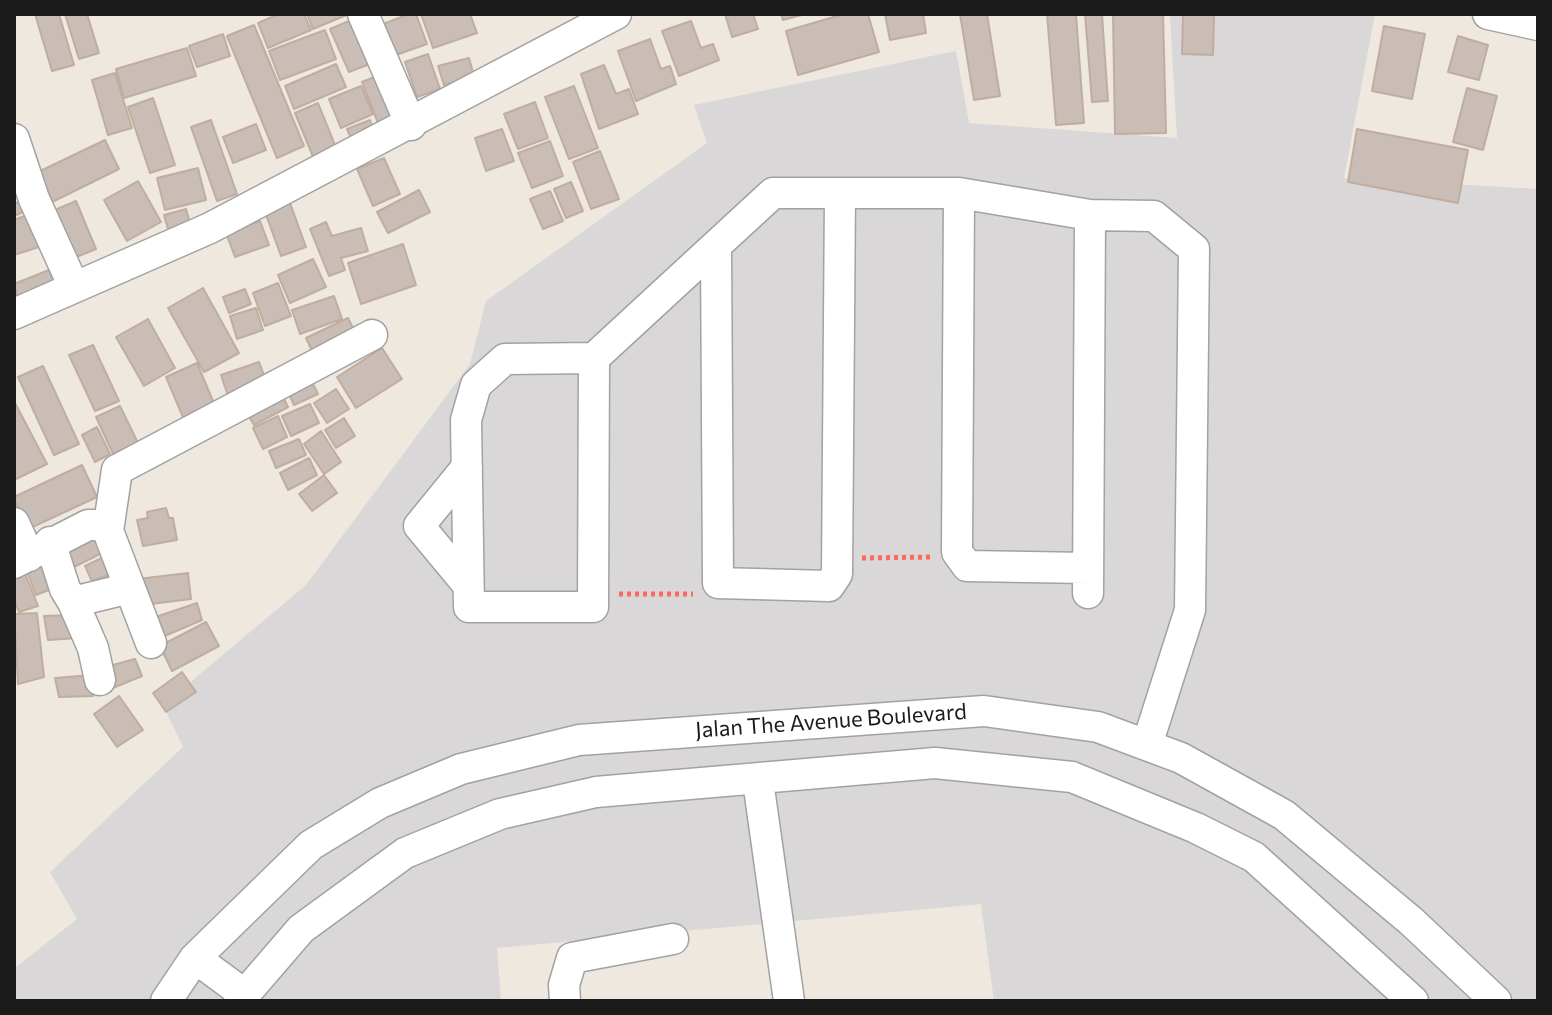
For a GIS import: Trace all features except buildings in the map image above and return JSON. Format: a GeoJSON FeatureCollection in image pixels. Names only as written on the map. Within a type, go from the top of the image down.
{"type":"FeatureCollection","features":[{"type":"Feature","properties":{"kind":"street"},"geometry":{"type":"LineString","coordinates":[[363,14],[411,125]]}},
{"type":"Feature","properties":{"kind":"street"},"geometry":{"type":"LineString","coordinates":[[14,314],[210,228],[411,125],[616,14]]}},
{"type":"Feature","properties":{"kind":"street"},"geometry":{"type":"LineString","coordinates":[[1488,14],[1538,25]]}},
{"type":"Feature","properties":{"kind":"street"},"geometry":{"type":"LineString","coordinates":[[14,139],[34,199],[74,287]]}},
{"type":"Feature","properties":{"kind":"street"},"geometry":{"type":"LineString","coordinates":[[594,358],[593,607],[469,607],[466,420],[476,385],[505,359],[594,358],[773,193],[959,193],[1090,215],[1154,216],[1194,249],[1190,610],[1147,745]]}},
{"type":"Feature","properties":{"kind":"street"},"geometry":{"type":"LineString","coordinates":[[716,246],[718,583],[829,586],[837,574],[840,193]]}},
{"type":"Feature","properties":{"kind":"street"},"geometry":{"type":"LineString","coordinates":[[959,193],[957,552],[967,566],[1088,580],[1090,215]]}},
{"type":"Feature","properties":{"kind":"street"},"geometry":{"type":"LineString","coordinates":[[151,643],[108,531],[117,470],[372,335]]}},
{"type":"Feature","properties":{"kind":"street"},"geometry":{"type":"LineString","coordinates":[[467,467],[419,526],[468,585]]}},
{"type":"Feature","properties":{"kind":"street"},"geometry":{"type":"LineString","coordinates":[[14,523],[31,554],[73,602],[93,648],[100,680]]}},
{"type":"Feature","properties":{"kind":"street"},"geometry":{"type":"LineString","coordinates":[[31,554],[88,525],[100,525],[108,531]]}},
{"type":"Feature","properties":{"kind":"street"},"geometry":{"type":"LineString","coordinates":[[73,602],[130,588]]}},
{"type":"Feature","properties":{"kind":"street","name":"Jalan The Avenue Boulevard"},"geometry":{"type":"LineString","coordinates":[[166,1001],[195,958],[311,845],[380,803],[461,769],[579,740],[984,711],[1098,727],[1181,758],[1284,815],[1400,910],[1496,1001]]}},
{"type":"Feature","properties":{"kind":"street"},"geometry":{"type":"LineString","coordinates":[[195,958],[241,998],[301,929],[405,853],[500,814],[596,792],[726,779],[758,781],[935,763],[1072,777],[1196,828],[1254,857],[1413,1001]]}},
{"type":"Feature","properties":{"kind":"street"},"geometry":{"type":"LineString","coordinates":[[758,781],[789,1001]]}},
{"type":"Feature","properties":{"kind":"street"},"geometry":{"type":"LineString","coordinates":[[1254,857],[1284,815]]}},
{"type":"Feature","properties":{"kind":"street"},"geometry":{"type":"LineString","coordinates":[[565,1001],[564,985],[572,958],[673,939]]}},
{"type":"Feature","properties":{"kind":"path"},"geometry":{"type":"LineString","coordinates":[[837,559],[946,557],[957,552]]}},
{"type":"Feature","properties":{"kind":"path"},"geometry":{"type":"LineString","coordinates":[[593,594],[706,594],[718,583]]}},
{"type":"Feature","properties":{"kind":"shaded area"},"geometry":{"type":"Polygon","coordinates":[[[1170,14],[1375,14],[1344,178],[1538,189],[1538,1001],[994,1001],[981,904],[497,948],[501,1001],[14,1001],[14,965],[16,967],[77,919],[50,872],[183,747],[163,705],[306,585],[470,364],[486,301],[707,143],[694,105],[956,51],[969,123],[1177,138],[1170,14]]]}}]}
